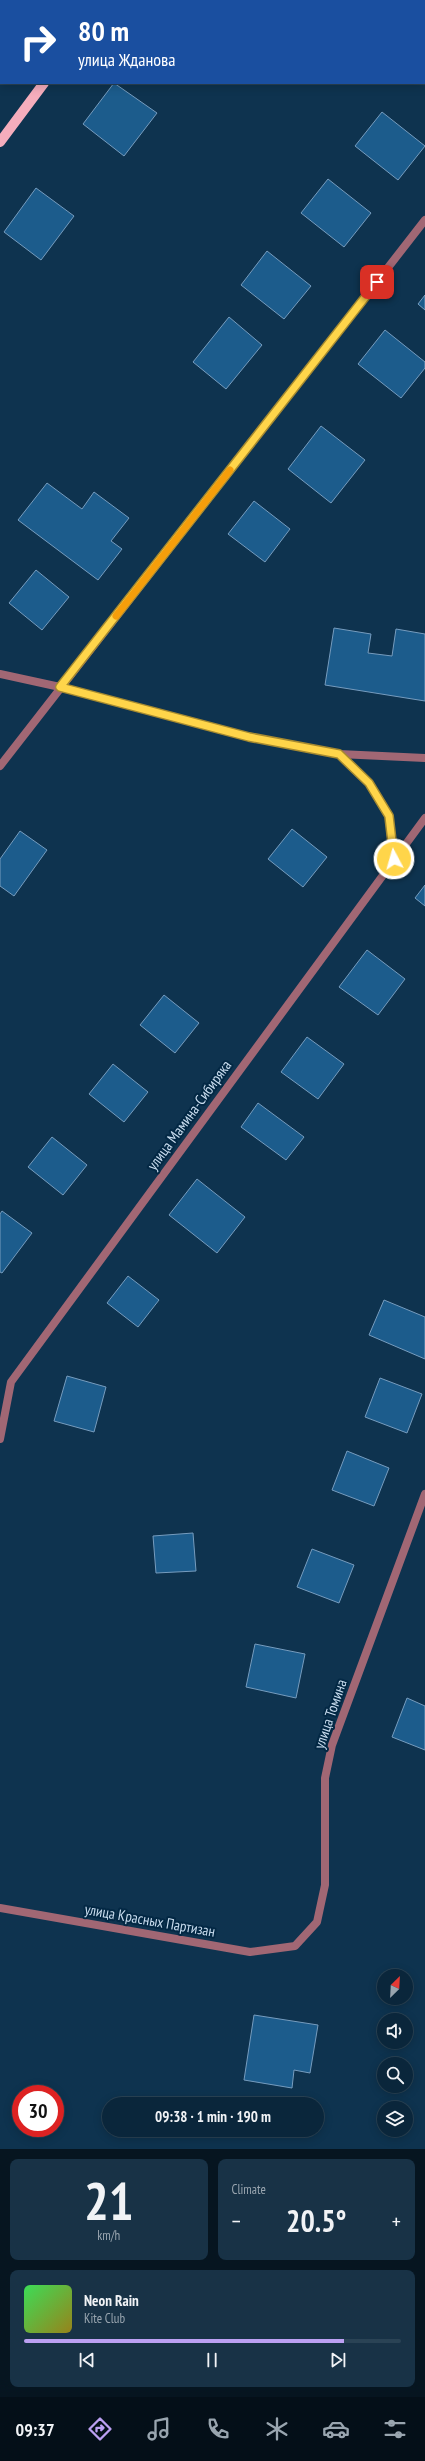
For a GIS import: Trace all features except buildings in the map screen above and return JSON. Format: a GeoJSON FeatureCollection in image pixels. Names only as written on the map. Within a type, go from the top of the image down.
{"type":"FeatureCollection","features":[{"type":"Feature","properties":{"kind":"main road"},"geometry":{"type":"LineString","coordinates":[[0,142],[43,84]]}},
{"type":"Feature","properties":{"kind":"street"},"geometry":{"type":"LineString","coordinates":[[0,766],[425,220]]}},
{"type":"Feature","properties":{"kind":"street"},"geometry":{"type":"LineString","coordinates":[[0,674],[60,687],[249,737],[339,754],[425,758]]}},
{"type":"Feature","properties":{"kind":"street"},"geometry":{"type":"LineString","coordinates":[[339,754],[369,783],[389,816],[394,859]]}},
{"type":"Feature","properties":{"kind":"street","name":"улица Мамина-Сибиряка"},"geometry":{"type":"LineString","coordinates":[[0,1439],[11,1382],[425,818]]}},
{"type":"Feature","properties":{"kind":"street","name":"улица Томина"},"geometry":{"type":"LineString","coordinates":[[295,1946],[317,1922],[325,1885],[325,1778],[332,1745],[425,1494]]}},
{"type":"Feature","properties":{"kind":"street","name":"улица Красных Партизан"},"geometry":{"type":"LineString","coordinates":[[0,1908],[250,1952],[295,1946]]}},
{"type":"Feature","properties":{"kind":"slow traffic"},"geometry":{"type":"LineString","coordinates":[[116,616],[230,470]]}},
{"type":"Feature","properties":{"kind":"route"},"geometry":{"type":"LineString","coordinates":[[377,282],[60,687],[249,737],[339,754],[369,783],[389,816],[394,859]]}}]}
